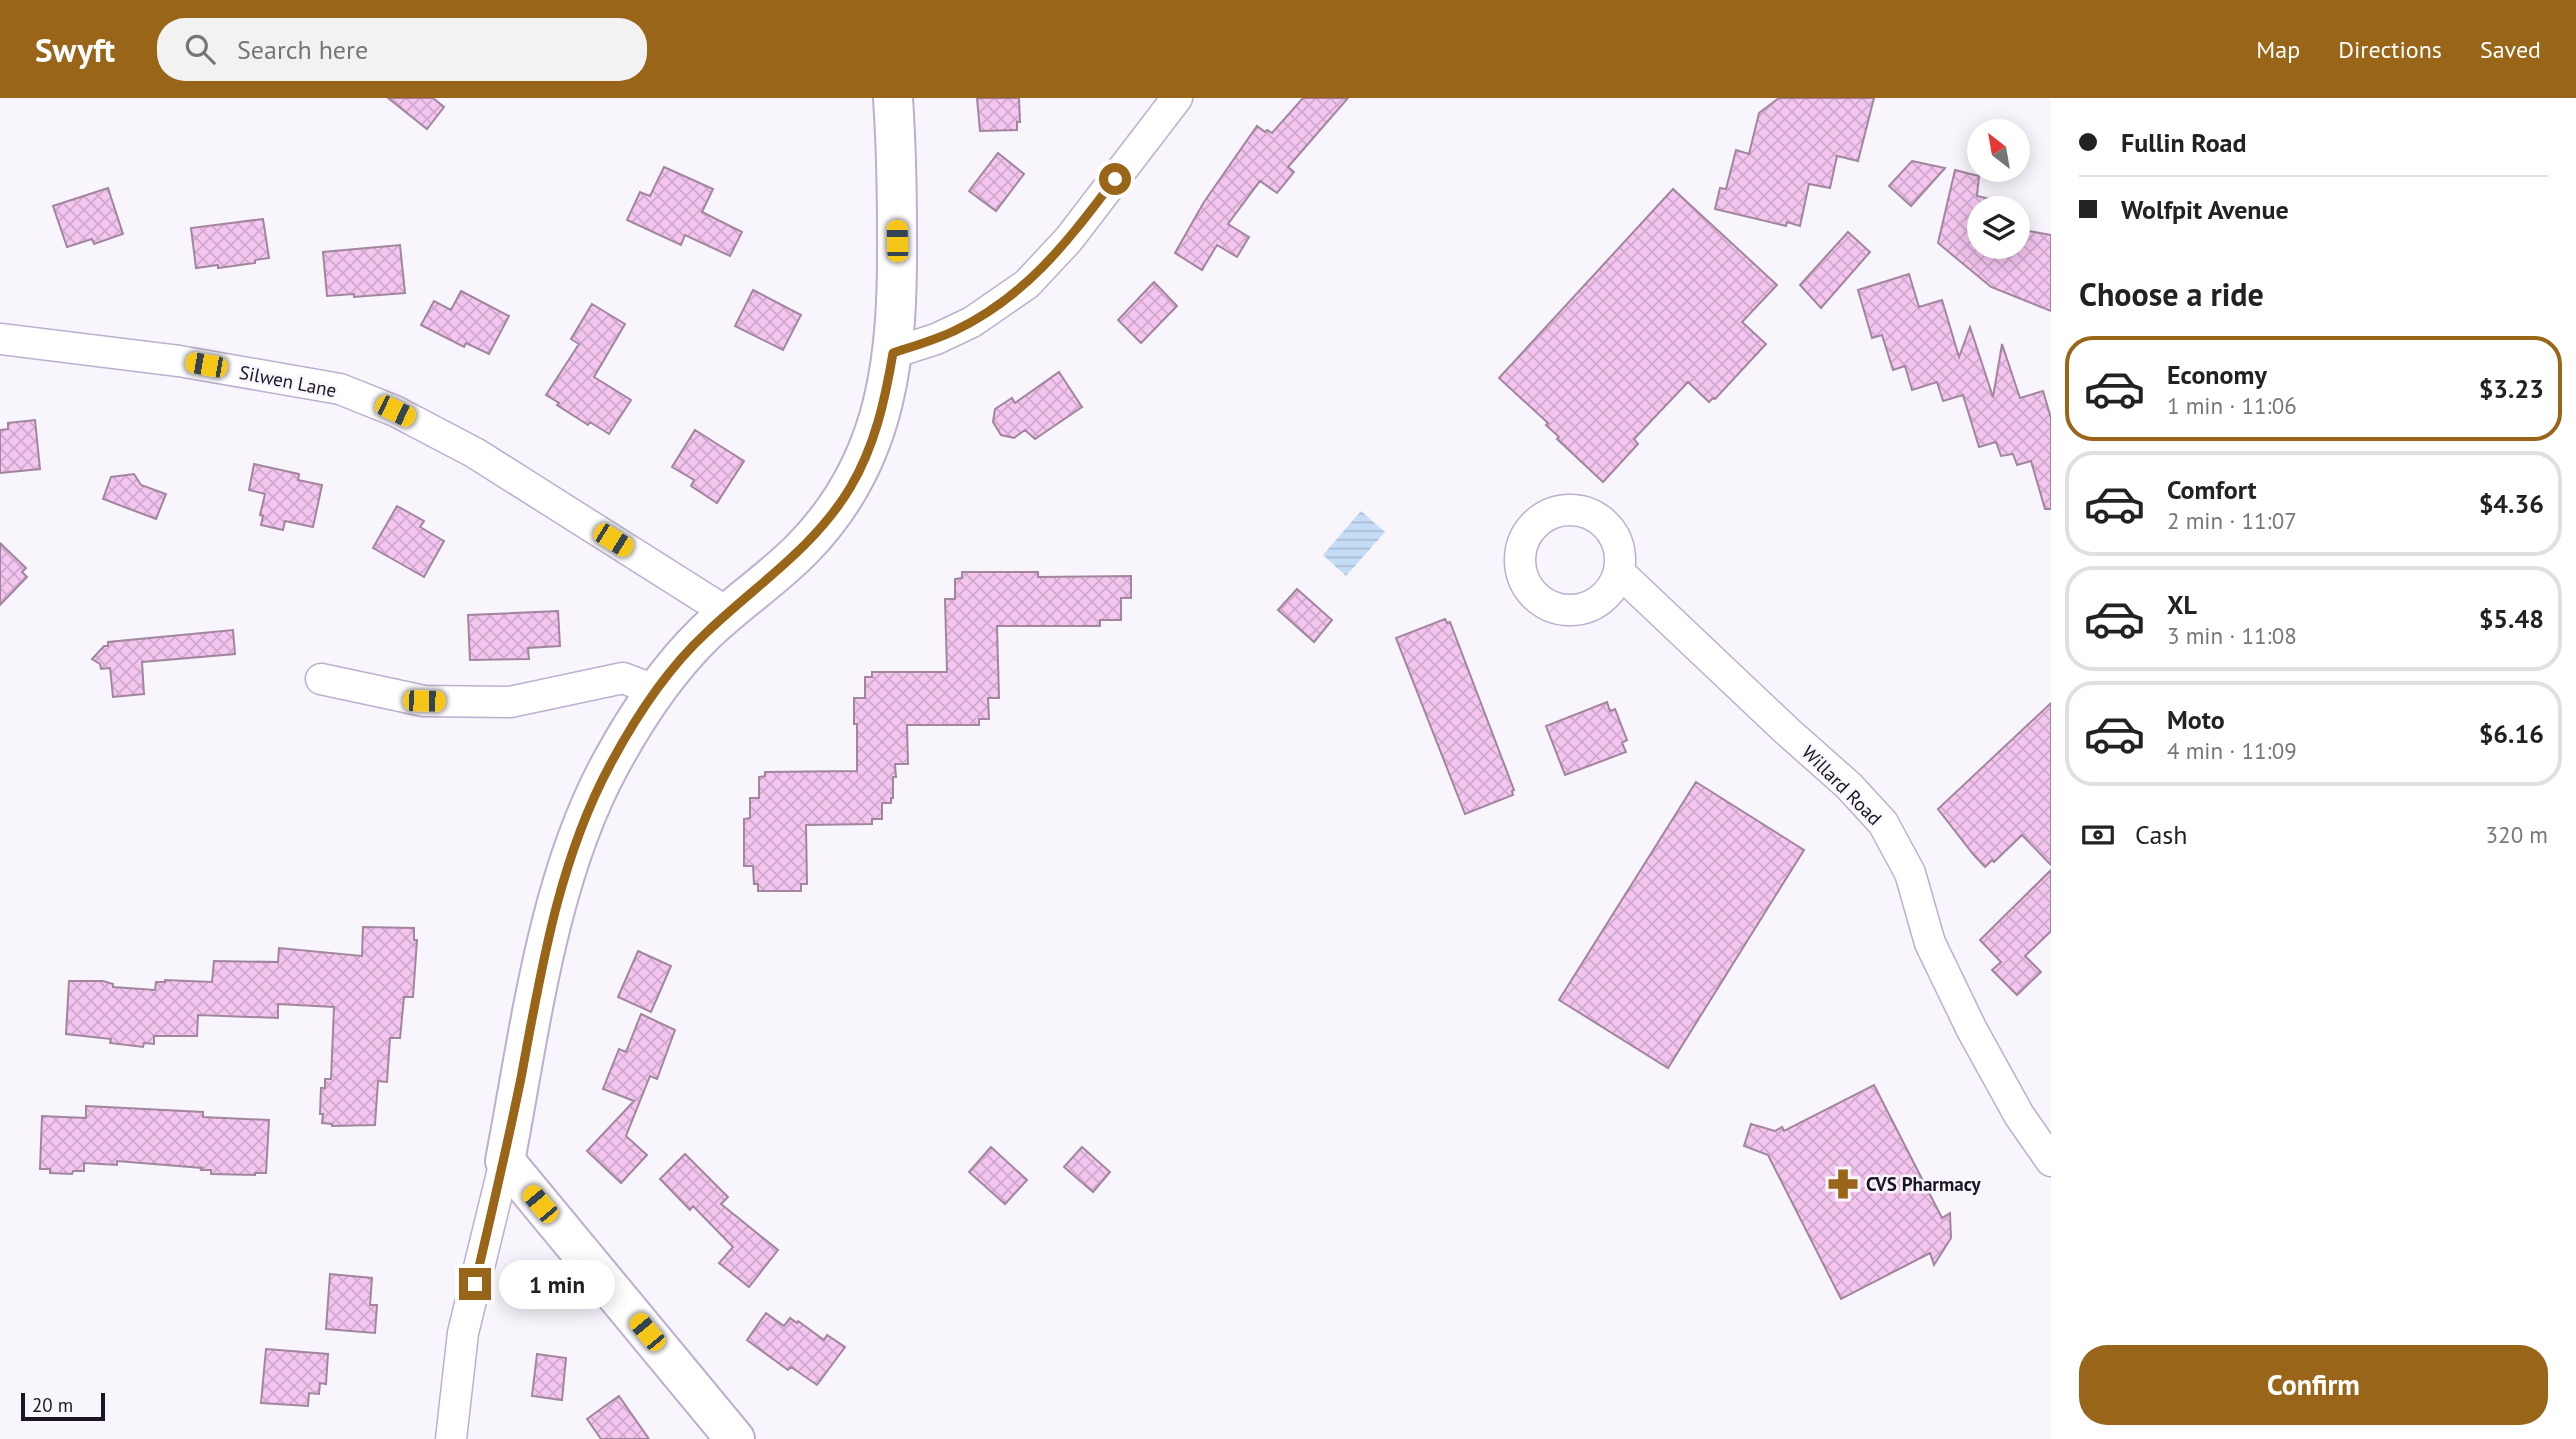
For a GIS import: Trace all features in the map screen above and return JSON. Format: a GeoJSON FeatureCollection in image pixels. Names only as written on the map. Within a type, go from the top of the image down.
{"type":"FeatureCollection","features":[{"type":"Feature","properties":{"kind":"street"},"geometry":{"type":"LineString","coordinates":[[451,1439],[463,1333],[505,1161],[547,945],[573,848],[590,803],[657,691],[690,650],[800,551],[830,518],[849,490],[874,438],[893,353],[898,269],[893,98]]}},
{"type":"Feature","properties":{"kind":"street"},"geometry":{"type":"LineString","coordinates":[[893,353],[936,339],[963,326],[993,309],[1027,284],[1069,239],[1177,98]]}},
{"type":"Feature","properties":{"kind":"street","name":"Silwen Lane"},"geometry":{"type":"LineString","coordinates":[[0,339],[179,360],[340,389],[395,411],[464,447],[728,613]]}},
{"type":"Feature","properties":{"kind":"street","name":"Willard Road"},"geometry":{"type":"LineString","coordinates":[[1619,572],[1849,786],[1883,823],[1910,873],[1930,943],[1972,1030],[2019,1115],[2051,1161]]}},
{"type":"Feature","properties":{"kind":"street"},"geometry":{"type":"LineString","coordinates":[[321,679],[424,701],[510,702],[623,678],[657,691]]}},
{"type":"Feature","properties":{"kind":"street"},"geometry":{"type":"LineString","coordinates":[[505,1161],[736,1439]]}},
{"type":"Feature","properties":{"kind":"water"},"geometry":{"type":"Polygon","coordinates":[[[1361,511],[1385,532],[1346,576],[1323,555],[1361,511]]]}},
{"type":"Feature","properties":{"kind":"building"},"geometry":{"type":"Polygon","coordinates":[[[388,98],[433,98],[444,107],[427,129],[388,98]]]}},
{"type":"Feature","properties":{"kind":"building"},"geometry":{"type":"Polygon","coordinates":[[[977,98],[1019,98],[1020,122],[1017,122],[1017,130],[980,131],[977,98]]]}},
{"type":"Feature","properties":{"kind":"building"},"geometry":{"type":"Polygon","coordinates":[[[1303,98],[1348,98],[1288,167],[1294,172],[1277,193],[1260,181],[1228,224],[1249,237],[1237,257],[1217,245],[1202,270],[1175,253],[1204,202],[1257,126],[1272,133],[1303,98]]]}},
{"type":"Feature","properties":{"kind":"building"},"geometry":{"type":"Polygon","coordinates":[[[1779,98],[1874,98],[1858,161],[1837,156],[1830,188],[1809,184],[1800,226],[1787,222],[1786,226],[1715,209],[1720,188],[1726,189],[1736,150],[1749,154],[1759,113],[1779,98]]]}},
{"type":"Feature","properties":{"kind":"building"},"geometry":{"type":"Polygon","coordinates":[[[998,153],[1024,174],[996,211],[969,191],[998,153]]]}},
{"type":"Feature","properties":{"kind":"building"},"geometry":{"type":"Polygon","coordinates":[[[1912,161],[1945,168],[1911,206],[1889,186],[1912,161]]]}},
{"type":"Feature","properties":{"kind":"building"},"geometry":{"type":"Polygon","coordinates":[[[664,167],[713,189],[702,212],[742,232],[730,256],[685,235],[681,245],[627,220],[640,192],[650,196],[664,167]]]}},
{"type":"Feature","properties":{"kind":"building"},"geometry":{"type":"Polygon","coordinates":[[[1955,170],[1967,173],[1967,182],[1978,182],[1977,196],[1967,196],[1967,259],[2030,259],[2030,231],[2051,235],[2051,311],[1991,287],[1938,243],[1955,170]]]}},
{"type":"Feature","properties":{"kind":"building"},"geometry":{"type":"Polygon","coordinates":[[[108,188],[123,234],[94,244],[92,239],[67,247],[53,206],[108,188]]]}},
{"type":"Feature","properties":{"kind":"building"},"geometry":{"type":"Polygon","coordinates":[[[1673,189],[1777,285],[1742,322],[1766,344],[1715,399],[1709,402],[1688,382],[1634,439],[1638,444],[1603,482],[1557,439],[1559,437],[1546,425],[1548,423],[1499,378],[1673,189]]]}},
{"type":"Feature","properties":{"kind":"building"},"geometry":{"type":"Polygon","coordinates":[[[263,219],[269,258],[255,260],[255,263],[196,268],[191,228],[263,219]]]}},
{"type":"Feature","properties":{"kind":"building"},"geometry":{"type":"Polygon","coordinates":[[[1848,232],[1870,252],[1821,308],[1800,285],[1848,232]]]}},
{"type":"Feature","properties":{"kind":"building"},"geometry":{"type":"Polygon","coordinates":[[[400,245],[405,293],[327,296],[323,252],[400,245]]]}},
{"type":"Feature","properties":{"kind":"building"},"geometry":{"type":"Polygon","coordinates":[[[1909,274],[1919,307],[1942,300],[1959,357],[1970,327],[1993,397],[2002,344],[2020,398],[2043,391],[2051,418],[2051,509],[2045,509],[2031,461],[2017,465],[2013,454],[2001,456],[1996,442],[1979,447],[1963,395],[1943,401],[1937,382],[1912,390],[1905,366],[1893,370],[1882,335],[1872,338],[1858,290],[1909,274]]]}},
{"type":"Feature","properties":{"kind":"building"},"geometry":{"type":"Polygon","coordinates":[[[1154,282],[1177,306],[1141,343],[1118,320],[1154,282]]]}},
{"type":"Feature","properties":{"kind":"building"},"geometry":{"type":"Polygon","coordinates":[[[753,290],[801,315],[783,350],[735,326],[753,290]]]}},
{"type":"Feature","properties":{"kind":"building"},"geometry":{"type":"Polygon","coordinates":[[[461,291],[509,316],[489,354],[466,343],[464,347],[421,325],[434,301],[451,310],[461,291]]]}},
{"type":"Feature","properties":{"kind":"building"},"geometry":{"type":"Polygon","coordinates":[[[592,304],[625,324],[594,377],[631,400],[609,434],[590,422],[588,425],[546,395],[579,344],[571,339],[592,304]]]}},
{"type":"Feature","properties":{"kind":"building"},"geometry":{"type":"Polygon","coordinates":[[[1059,372],[1082,407],[1035,439],[1025,430],[1014,438],[1001,435],[993,422],[995,409],[1012,398],[1015,403],[1059,372]]]}},
{"type":"Feature","properties":{"kind":"building"},"geometry":{"type":"Polygon","coordinates":[[[35,420],[40,469],[0,473],[0,430],[8,429],[8,423],[35,420]]]}},
{"type":"Feature","properties":{"kind":"building"},"geometry":{"type":"Polygon","coordinates":[[[695,430],[744,461],[717,503],[691,486],[694,480],[672,467],[695,430]]]}},
{"type":"Feature","properties":{"kind":"building"},"geometry":{"type":"Polygon","coordinates":[[[254,464],[299,474],[298,480],[322,485],[313,527],[285,521],[283,530],[261,525],[263,516],[260,515],[265,494],[249,490],[254,464]]]}},
{"type":"Feature","properties":{"kind":"building"},"geometry":{"type":"Polygon","coordinates":[[[134,474],[141,485],[166,494],[156,519],[103,499],[111,477],[134,474]]]}},
{"type":"Feature","properties":{"kind":"building"},"geometry":{"type":"Polygon","coordinates":[[[397,506],[424,521],[420,527],[444,541],[424,577],[373,548],[397,506]]]}},
{"type":"Feature","properties":{"kind":"building"},"geometry":{"type":"Polygon","coordinates":[[[0,543],[26,568],[22,572],[27,577],[0,605],[0,543]]]}},
{"type":"Feature","properties":{"kind":"building"},"geometry":{"type":"Polygon","coordinates":[[[962,572],[1038,572],[1038,577],[1131,576],[1131,598],[1121,598],[1121,620],[1100,620],[1100,626],[997,626],[999,698],[988,698],[989,719],[979,719],[979,725],[907,725],[908,764],[895,764],[893,798],[891,803],[882,803],[882,819],[872,819],[872,824],[806,825],[807,884],[801,884],[801,891],[758,891],[758,884],[754,884],[753,866],[744,866],[744,819],[750,818],[750,798],[759,798],[759,777],[765,776],[765,772],[857,771],[854,698],[865,698],[865,677],[872,677],[872,672],[947,672],[945,599],[955,599],[955,579],[962,578],[962,572]]]}},
{"type":"Feature","properties":{"kind":"building"},"geometry":{"type":"Polygon","coordinates":[[[1297,589],[1332,620],[1314,642],[1278,610],[1297,589]]]}},
{"type":"Feature","properties":{"kind":"building"},"geometry":{"type":"Polygon","coordinates":[[[558,611],[560,646],[528,648],[529,659],[470,660],[468,615],[558,611]]]}},
{"type":"Feature","properties":{"kind":"building"},"geometry":{"type":"Polygon","coordinates":[[[1445,619],[1447,623],[1450,622],[1514,790],[1513,795],[1465,814],[1396,638],[1445,619]]]}},
{"type":"Feature","properties":{"kind":"building"},"geometry":{"type":"Polygon","coordinates":[[[233,630],[235,654],[142,662],[144,694],[113,697],[110,668],[101,669],[100,664],[92,659],[104,646],[108,646],[108,642],[233,630]]]}},
{"type":"Feature","properties":{"kind":"building"},"geometry":{"type":"Polygon","coordinates":[[[1607,702],[1610,711],[1615,709],[1627,740],[1622,743],[1626,752],[1565,775],[1546,726],[1607,702]]]}},
{"type":"Feature","properties":{"kind":"building"},"geometry":{"type":"Polygon","coordinates":[[[2051,703],[2051,865],[2022,835],[1994,862],[1992,860],[1985,867],[1938,809],[2051,703]]]}},
{"type":"Feature","properties":{"kind":"building"},"geometry":{"type":"Polygon","coordinates":[[[1696,782],[1804,850],[1668,1068],[1559,1000],[1696,782]]]}},
{"type":"Feature","properties":{"kind":"building"},"geometry":{"type":"Polygon","coordinates":[[[2051,870],[2051,931],[2025,956],[2041,972],[2017,995],[1992,970],[2001,962],[1980,940],[2051,870]]]}},
{"type":"Feature","properties":{"kind":"building"},"geometry":{"type":"Polygon","coordinates":[[[363,927],[414,928],[414,940],[417,940],[413,997],[404,997],[400,1038],[390,1038],[387,1082],[378,1081],[375,1125],[332,1126],[322,1123],[321,1088],[325,1088],[325,1079],[331,1079],[334,1007],[278,1004],[278,1018],[198,1015],[197,1036],[154,1036],[154,1044],[144,1043],[143,1047],[110,1043],[111,1039],[66,1034],[69,981],[103,981],[113,984],[113,987],[155,990],[156,982],[165,980],[212,982],[214,961],[278,962],[279,948],[362,956],[363,927]]]}},
{"type":"Feature","properties":{"kind":"building"},"geometry":{"type":"Polygon","coordinates":[[[638,951],[671,966],[651,1012],[618,997],[638,951]]]}},
{"type":"Feature","properties":{"kind":"building"},"geometry":{"type":"Polygon","coordinates":[[[641,1014],[675,1030],[657,1079],[650,1076],[626,1136],[647,1155],[621,1183],[587,1151],[634,1101],[603,1089],[619,1049],[626,1052],[641,1014]]]}},
{"type":"Feature","properties":{"kind":"building"},"geometry":{"type":"Polygon","coordinates":[[[1874,1085],[1942,1218],[1950,1213],[1951,1238],[1934,1265],[1930,1253],[1841,1299],[1768,1155],[1744,1146],[1751,1124],[1775,1131],[1782,1127],[1784,1131],[1874,1085]]]}},
{"type":"Feature","properties":{"kind":"building"},"geometry":{"type":"Polygon","coordinates":[[[86,1106],[203,1112],[203,1117],[269,1120],[266,1173],[211,1174],[211,1170],[201,1170],[202,1168],[117,1161],[117,1165],[84,1163],[84,1171],[73,1171],[72,1174],[50,1173],[50,1169],[40,1169],[42,1116],[86,1118],[86,1106]]]}},
{"type":"Feature","properties":{"kind":"building"},"geometry":{"type":"Polygon","coordinates":[[[991,1147],[1027,1180],[1005,1204],[969,1172],[991,1147]]]}},
{"type":"Feature","properties":{"kind":"building"},"geometry":{"type":"Polygon","coordinates":[[[1082,1147],[1110,1172],[1093,1192],[1064,1167],[1082,1147]]]}},
{"type":"Feature","properties":{"kind":"building"},"geometry":{"type":"Polygon","coordinates":[[[685,1154],[728,1197],[721,1204],[778,1250],[749,1287],[719,1263],[733,1247],[693,1206],[690,1210],[660,1179],[685,1154]]]}},
{"type":"Feature","properties":{"kind":"building"},"geometry":{"type":"Polygon","coordinates":[[[330,1274],[372,1278],[370,1305],[377,1305],[375,1333],[326,1329],[330,1274]]]}},
{"type":"Feature","properties":{"kind":"building"},"geometry":{"type":"Polygon","coordinates":[[[766,1313],[784,1326],[790,1318],[797,1323],[798,1321],[824,1340],[827,1335],[845,1347],[817,1385],[791,1367],[788,1370],[747,1340],[766,1313]]]}},
{"type":"Feature","properties":{"kind":"building"},"geometry":{"type":"Polygon","coordinates":[[[266,1349],[328,1354],[326,1384],[320,1383],[319,1394],[309,1393],[308,1406],[261,1403],[266,1349]]]}},
{"type":"Feature","properties":{"kind":"building"},"geometry":{"type":"Polygon","coordinates":[[[537,1354],[566,1358],[562,1400],[532,1396],[537,1354]]]}},
{"type":"Feature","properties":{"kind":"building"},"geometry":{"type":"Polygon","coordinates":[[[619,1396],[649,1439],[601,1439],[587,1419],[619,1396]]]}},
{"type":"Feature","properties":{"kind":"place","name":"CVS Pharmacy"},"geometry":{"type":"Point","coordinates":[1843,1184]}},
{"type":"Feature","properties":{"kind":"route"},"geometry":{"type":"LineString","coordinates":[[475,1284],[505,1161],[543,967],[564,877],[590,803],[624,741],[657,691],[704,634],[800,551],[830,518],[849,490],[874,438],[893,353],[936,339],[972,322],[1027,284],[1069,239],[1115,179]]}}]}
